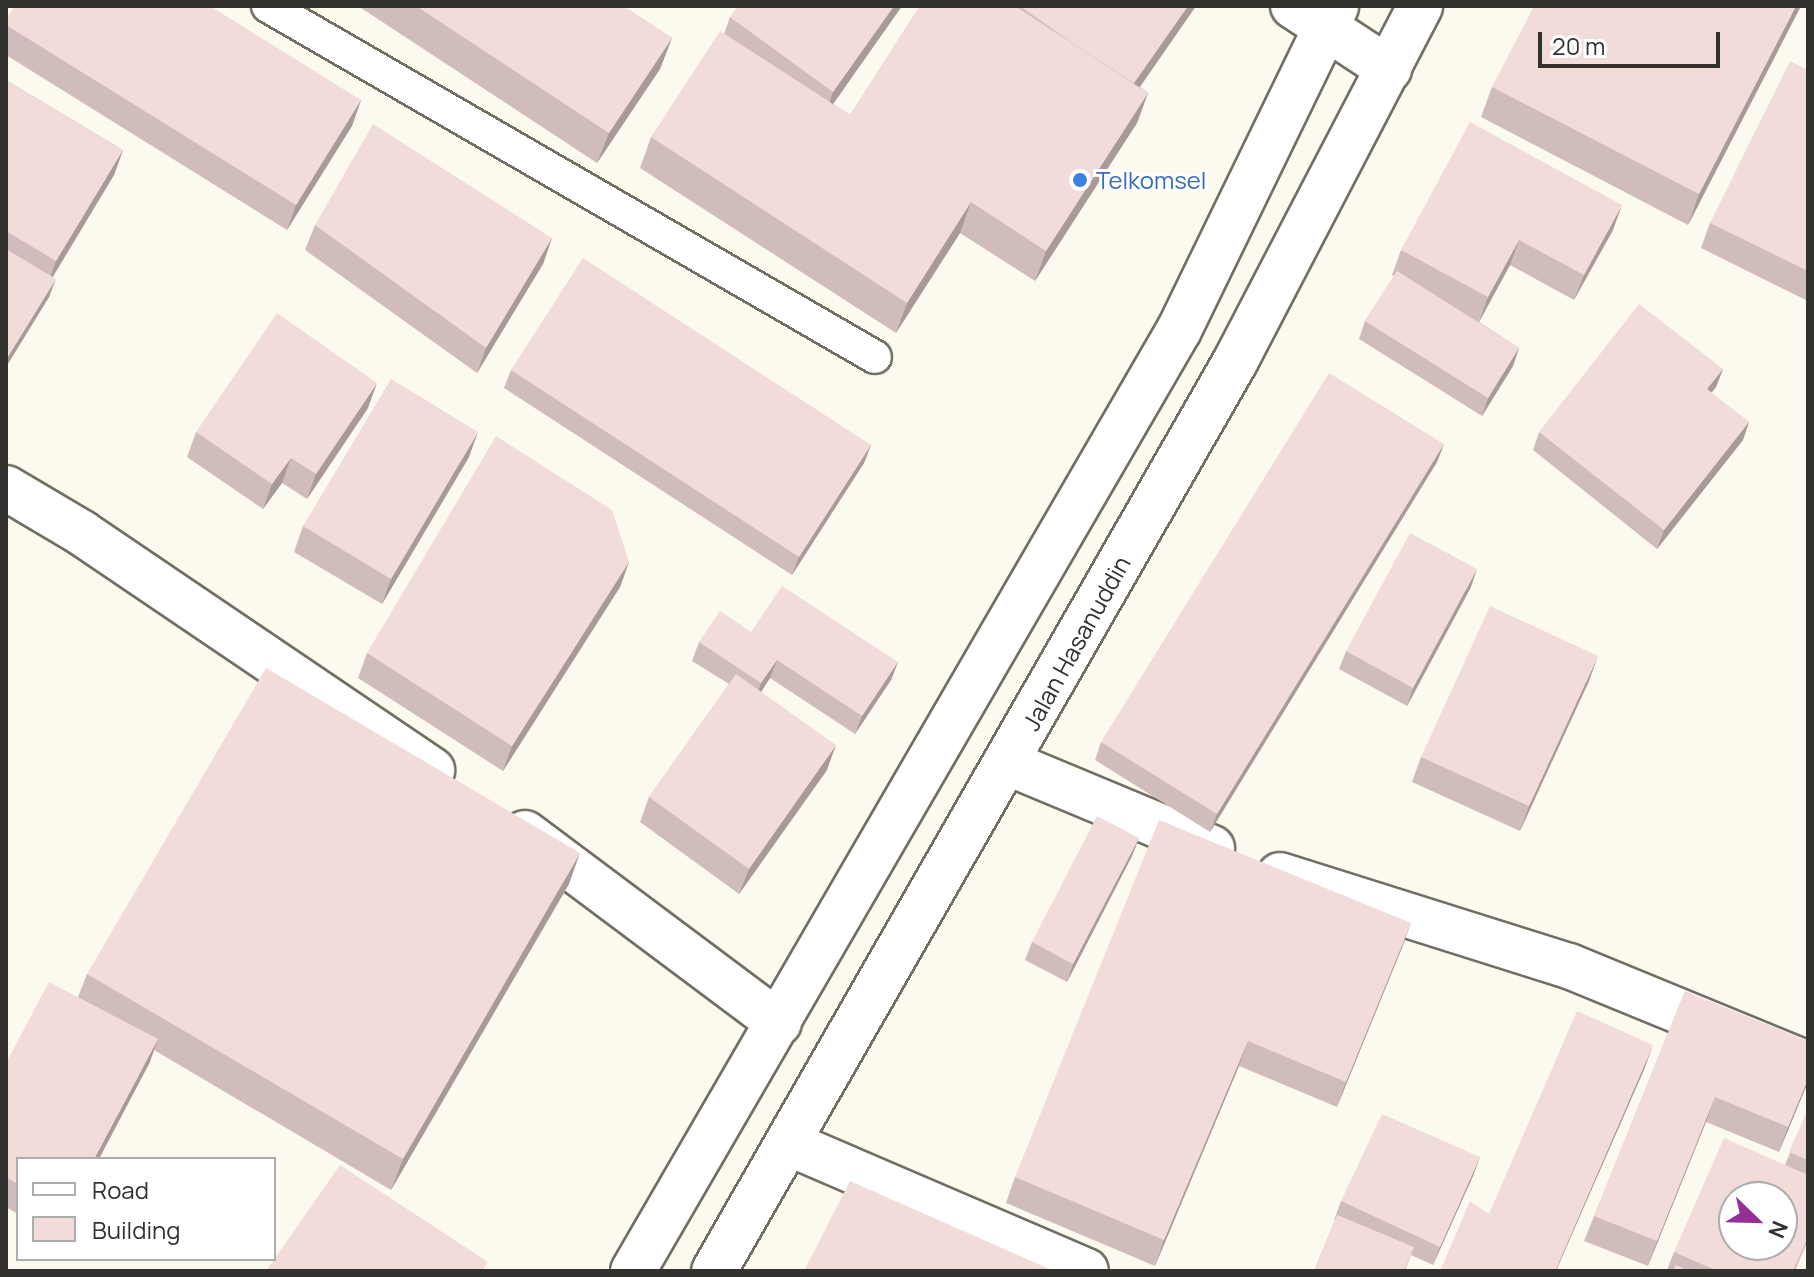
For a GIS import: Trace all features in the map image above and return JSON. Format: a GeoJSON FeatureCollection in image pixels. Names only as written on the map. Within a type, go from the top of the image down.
{"type":"FeatureCollection","features":[{"type":"Feature","properties":{"kind":"street","name":"Jalan Hasanuddin"},"geometry":{"type":"LineString","coordinates":[[714,1271],[1008,763],[1235,362],[1420,6]]}},
{"type":"Feature","properties":{"kind":"street"},"geometry":{"type":"LineString","coordinates":[[633,1271],[1179,330],[1318,13],[1389,69]]}},
{"type":"Feature","properties":{"kind":"street"},"geometry":{"type":"LineString","coordinates":[[6,488],[82,533],[477,800],[779,1023]]}},
{"type":"Feature","properties":{"kind":"street"},"geometry":{"type":"LineString","coordinates":[[1008,763],[1261,869],[1569,966],[1808,1064]]}},
{"type":"Feature","properties":{"kind":"street"},"geometry":{"type":"LineString","coordinates":[[788,1143],[1086,1271]]}},
{"type":"Feature","properties":{"kind":"lane"},"geometry":{"type":"LineString","coordinates":[[268,6],[875,357]]}},
{"type":"Feature","properties":{"kind":"building"},"geometry":{"type":"Polygon","coordinates":[[[15,6],[210,6],[361,100],[296,205],[6,25],[6,19],[15,6]]]}},
{"type":"Feature","properties":{"kind":"building"},"geometry":{"type":"Polygon","coordinates":[[[416,6],[623,6],[672,38],[609,133],[416,6]]]}},
{"type":"Feature","properties":{"kind":"building"},"geometry":{"type":"Polygon","coordinates":[[[738,6],[894,6],[833,92],[730,17],[738,6]]]}},
{"type":"Feature","properties":{"kind":"building"},"geometry":{"type":"Polygon","coordinates":[[[920,6],[1015,6],[1148,93],[1046,251],[971,202],[907,303],[651,137],[720,31],[850,115],[920,6]]]}},
{"type":"Feature","properties":{"kind":"building"},"geometry":{"type":"Polygon","coordinates":[[[1020,6],[1188,6],[1134,83],[1020,6]]]}},
{"type":"Feature","properties":{"kind":"building"},"geometry":{"type":"Polygon","coordinates":[[[1534,6],[1796,6],[1699,194],[1492,87],[1534,6]]]}},
{"type":"Feature","properties":{"kind":"building"},"geometry":{"type":"Polygon","coordinates":[[[1790,61],[1808,70],[1808,271],[1710,223],[1790,61]]]}},
{"type":"Feature","properties":{"kind":"building"},"geometry":{"type":"Polygon","coordinates":[[[6,80],[123,150],[56,261],[6,231],[6,80]]]}},
{"type":"Feature","properties":{"kind":"building"},"geometry":{"type":"Polygon","coordinates":[[[1470,122],[1622,205],[1584,275],[1519,240],[1488,297],[1401,250],[1470,122]]]}},
{"type":"Feature","properties":{"kind":"building"},"geometry":{"type":"Polygon","coordinates":[[[373,124],[552,238],[486,348],[315,225],[373,124]]]}},
{"type":"Feature","properties":{"kind":"building"},"geometry":{"type":"Polygon","coordinates":[[[6,249],[56,279],[6,360],[6,249]]]}},
{"type":"Feature","properties":{"kind":"building"},"geometry":{"type":"Polygon","coordinates":[[[583,258],[871,445],[799,557],[511,370],[583,258]]]}},
{"type":"Feature","properties":{"kind":"building"},"geometry":{"type":"Polygon","coordinates":[[[1397,271],[1519,348],[1488,398],[1365,321],[1397,271]]]}},
{"type":"Feature","properties":{"kind":"building"},"geometry":{"type":"Polygon","coordinates":[[[1639,304],[1723,369],[1707,389],[1749,422],[1664,530],[1539,432],[1639,304]]]}},
{"type":"Feature","properties":{"kind":"building"},"geometry":{"type":"Polygon","coordinates":[[[277,313],[377,383],[316,474],[291,458],[272,484],[196,432],[277,313]]]}},
{"type":"Feature","properties":{"kind":"building"},"geometry":{"type":"Polygon","coordinates":[[[1329,373],[1444,444],[1217,814],[1101,742],[1329,373]]]}},
{"type":"Feature","properties":{"kind":"building"},"geometry":{"type":"Polygon","coordinates":[[[391,379],[478,432],[391,579],[303,526],[391,379]]]}},
{"type":"Feature","properties":{"kind":"building"},"geometry":{"type":"Polygon","coordinates":[[[496,436],[612,510],[629,562],[512,746],[367,653],[496,436]]]}},
{"type":"Feature","properties":{"kind":"building"},"geometry":{"type":"Polygon","coordinates":[[[1410,533],[1477,569],[1413,688],[1346,651],[1410,533]]]}},
{"type":"Feature","properties":{"kind":"building"},"geometry":{"type":"Polygon","coordinates":[[[782,586],[898,662],[862,716],[777,660],[761,683],[699,642],[720,611],[751,632],[782,586]]]}},
{"type":"Feature","properties":{"kind":"building"},"geometry":{"type":"Polygon","coordinates":[[[1490,606],[1598,656],[1529,806],[1421,757],[1490,606]]]}},
{"type":"Feature","properties":{"kind":"building"},"geometry":{"type":"Polygon","coordinates":[[[266,668],[580,853],[403,1159],[87,974],[266,668]]]}},
{"type":"Feature","properties":{"kind":"building"},"geometry":{"type":"Polygon","coordinates":[[[736,674],[836,745],[749,869],[649,797],[736,674]]]}},
{"type":"Feature","properties":{"kind":"building"},"geometry":{"type":"Polygon","coordinates":[[[1097,816],[1139,838],[1073,964],[1032,942],[1097,816]]]}},
{"type":"Feature","properties":{"kind":"building"},"geometry":{"type":"Polygon","coordinates":[[[1159,820],[1411,923],[1346,1082],[1248,1041],[1164,1240],[1015,1177],[1159,820]]]}},
{"type":"Feature","properties":{"kind":"building"},"geometry":{"type":"Polygon","coordinates":[[[49,982],[158,1039],[95,1157],[16,1157],[16,1183],[6,1177],[6,1063],[49,982]]]}},
{"type":"Feature","properties":{"kind":"building"},"geometry":{"type":"Polygon","coordinates":[[[1685,991],[1808,1041],[1808,1079],[1788,1127],[1715,1097],[1657,1241],[1594,1216],[1685,991]]]}},
{"type":"Feature","properties":{"kind":"building"},"geometry":{"type":"Polygon","coordinates":[[[1577,1011],[1653,1045],[1555,1271],[1440,1271],[1470,1201],[1489,1214],[1577,1011]]]}},
{"type":"Feature","properties":{"kind":"building"},"geometry":{"type":"Polygon","coordinates":[[[1808,1109],[1808,1160],[1789,1152],[1808,1109]]]}},
{"type":"Feature","properties":{"kind":"building"},"geometry":{"type":"Polygon","coordinates":[[[1382,1114],[1480,1157],[1440,1247],[1341,1201],[1382,1114]]]}},
{"type":"Feature","properties":{"kind":"building"},"geometry":{"type":"Polygon","coordinates":[[[1724,1138],[1808,1175],[1808,1237],[1798,1260],[1798,1181],[1718,1181],[1718,1261],[1797,1261],[1793,1271],[1718,1271],[1674,1252],[1724,1138]]]}},
{"type":"Feature","properties":{"kind":"building"},"geometry":{"type":"Polygon","coordinates":[[[340,1165],[488,1262],[482,1271],[266,1271],[276,1261],[340,1165]]]}},
{"type":"Feature","properties":{"kind":"building"},"geometry":{"type":"Polygon","coordinates":[[[850,1181],[1054,1271],[804,1271],[850,1181]]]}},
{"type":"Feature","properties":{"kind":"building"},"geometry":{"type":"Polygon","coordinates":[[[1337,1215],[1414,1247],[1404,1271],[1314,1271],[1337,1215]]]}},
{"type":"Feature","properties":{"kind":"building"},"geometry":{"type":"Polygon","coordinates":[[[1676,1265],[1689,1271],[1673,1271],[1676,1265]]]}},
{"type":"Feature","properties":{"kind":"place","name":"Telkomsel"},"geometry":{"type":"Point","coordinates":[1080,180]}}]}
